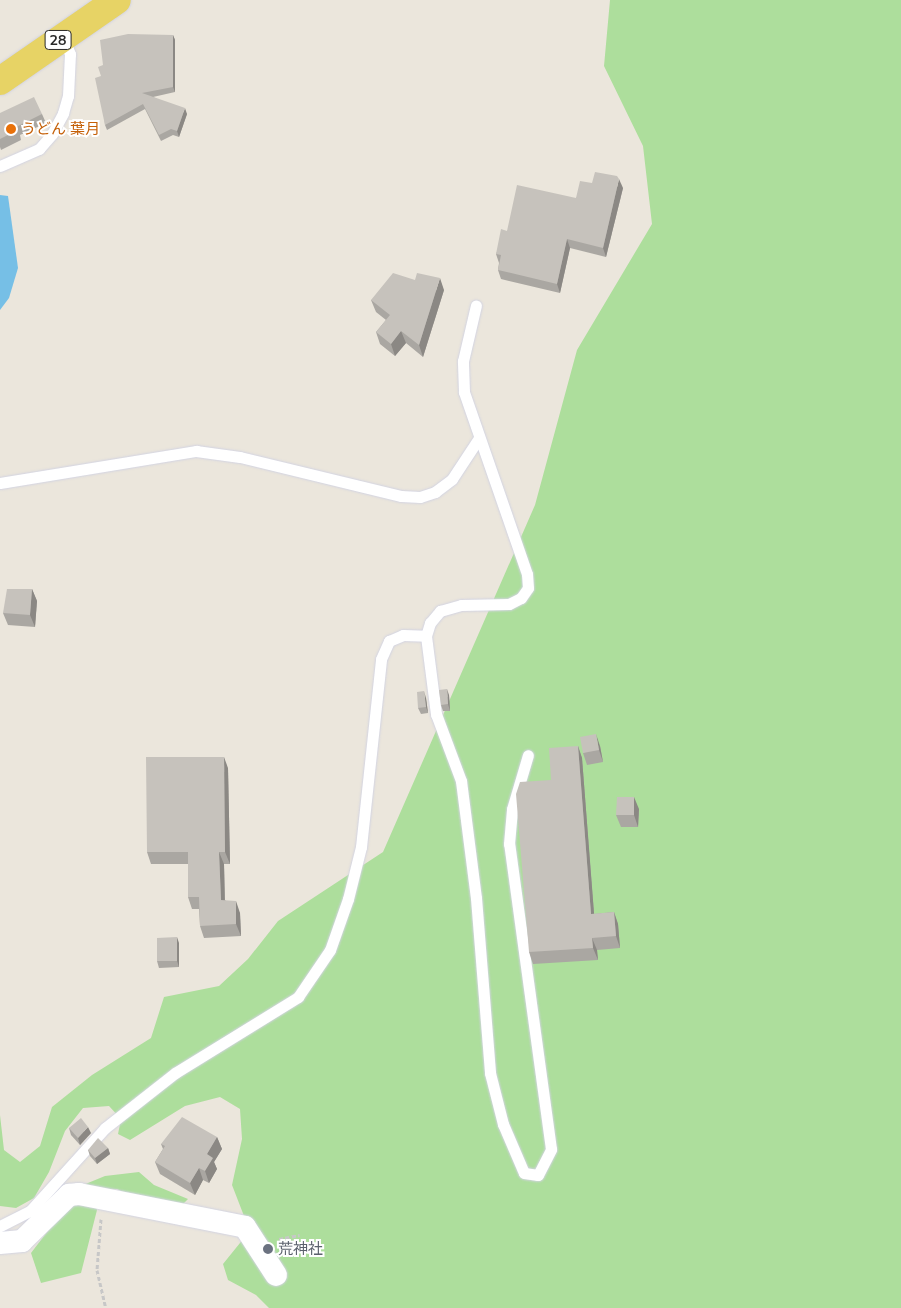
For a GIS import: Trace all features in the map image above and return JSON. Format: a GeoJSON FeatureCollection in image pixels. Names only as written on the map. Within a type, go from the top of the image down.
{"type":"FeatureCollection","features":[{"type":"Feature","properties":{"kind":"main road","name":"28"},"geometry":{"type":"LineString","coordinates":[[0,81],[117,0]]}},
{"type":"Feature","properties":{"kind":"street"},"geometry":{"type":"LineString","coordinates":[[0,1243],[22,1241],[69,1195],[78,1194],[245,1226],[276,1276]]}},
{"type":"Feature","properties":{"kind":"lane"},"geometry":{"type":"LineString","coordinates":[[0,166],[39,150],[52,134],[63,113],[68,96],[70,54],[63,37]]}},
{"type":"Feature","properties":{"kind":"lane"},"geometry":{"type":"LineString","coordinates":[[476,305],[463,361],[464,392],[527,574],[528,588],[521,598],[510,604],[450,606],[440,611],[430,623],[426,636],[436,714],[461,781],[476,898],[490,1073],[503,1124],[524,1173],[538,1175],[552,1149],[509,844],[512,809],[528,756]]}},
{"type":"Feature","properties":{"kind":"lane"},"geometry":{"type":"LineString","coordinates":[[0,483],[196,451],[240,457],[401,496],[420,497],[434,492],[452,479],[480,438]]}},
{"type":"Feature","properties":{"kind":"lane"},"geometry":{"type":"LineString","coordinates":[[0,1226],[30,1210],[105,1128],[175,1072],[298,996],[330,950],[356,865],[370,776],[382,659],[389,641],[403,635],[426,636]]}},
{"type":"Feature","properties":{"kind":"path"},"geometry":{"type":"LineString","coordinates":[[104,1199],[97,1240],[97,1270],[106,1308]]}},
{"type":"Feature","properties":{"kind":"green space"},"geometry":{"type":"Polygon","coordinates":[[[610,0],[901,0],[901,1308],[269,1308],[256,1295],[228,1280],[223,1264],[244,1238],[244,1216],[232,1185],[242,1139],[240,1109],[220,1097],[185,1106],[130,1140],[118,1134],[121,1119],[109,1106],[83,1108],[65,1131],[49,1172],[34,1198],[16,1208],[0,1206],[0,1115],[4,1150],[20,1162],[40,1146],[52,1107],[92,1075],[151,1038],[164,997],[219,986],[248,959],[278,921],[383,852],[535,505],[577,350],[652,224],[643,146],[604,66],[610,0]]]}},
{"type":"Feature","properties":{"kind":"green space"},"geometry":{"type":"Polygon","coordinates":[[[139,1172],[154,1185],[188,1199],[179,1208],[143,1201],[117,1189],[98,1190],[93,1200],[97,1210],[81,1273],[41,1283],[31,1253],[83,1185],[105,1176],[139,1172]]]}},
{"type":"Feature","properties":{"kind":"water"},"geometry":{"type":"Polygon","coordinates":[[[0,195],[8,196],[18,268],[9,298],[0,310],[0,195]]]}},
{"type":"Feature","properties":{"kind":"building"},"geometry":{"type":"Polygon","coordinates":[[[128,34],[173,35],[173,87],[142,93],[185,108],[177,131],[171,129],[159,135],[143,104],[105,125],[95,78],[101,76],[98,67],[103,65],[100,40],[128,34]]]}},
{"type":"Feature","properties":{"kind":"building"},"geometry":{"type":"Polygon","coordinates":[[[34,97],[42,114],[16,127],[18,130],[0,139],[0,113],[34,97]]]}},
{"type":"Feature","properties":{"kind":"building"},"geometry":{"type":"Polygon","coordinates":[[[595,172],[617,176],[619,179],[603,248],[567,239],[557,284],[498,270],[501,255],[496,254],[501,229],[507,231],[517,185],[576,198],[580,181],[592,183],[595,172]]]}},
{"type":"Feature","properties":{"kind":"building"},"geometry":{"type":"Polygon","coordinates":[[[393,273],[415,280],[417,273],[440,278],[419,345],[401,331],[391,344],[376,332],[390,315],[371,300],[393,273]]]}},
{"type":"Feature","properties":{"kind":"building"},"geometry":{"type":"Polygon","coordinates":[[[7,589],[32,589],[30,615],[3,613],[7,589]]]}},
{"type":"Feature","properties":{"kind":"building"},"geometry":{"type":"Polygon","coordinates":[[[447,689],[448,704],[441,705],[439,690],[447,689]]]}},
{"type":"Feature","properties":{"kind":"building"},"geometry":{"type":"Polygon","coordinates":[[[424,691],[426,707],[418,708],[417,692],[424,691]]]}},
{"type":"Feature","properties":{"kind":"building"},"geometry":{"type":"Polygon","coordinates":[[[596,734],[599,750],[583,753],[580,737],[596,734]]]}},
{"type":"Feature","properties":{"kind":"building"},"geometry":{"type":"Polygon","coordinates":[[[578,746],[591,914],[614,912],[616,936],[592,938],[593,948],[529,952],[516,794],[520,782],[551,780],[549,748],[578,746]]]}},
{"type":"Feature","properties":{"kind":"building"},"geometry":{"type":"Polygon","coordinates":[[[146,757],[224,757],[225,852],[219,852],[221,900],[236,901],[236,924],[200,926],[199,897],[188,897],[188,852],[147,852],[146,757]]]}},
{"type":"Feature","properties":{"kind":"building"},"geometry":{"type":"Polygon","coordinates":[[[617,797],[634,797],[634,815],[616,815],[617,797]]]}},
{"type":"Feature","properties":{"kind":"building"},"geometry":{"type":"Polygon","coordinates":[[[177,937],[177,961],[157,961],[157,938],[177,937]]]}},
{"type":"Feature","properties":{"kind":"building"},"geometry":{"type":"Polygon","coordinates":[[[182,1117],[217,1137],[207,1154],[213,1158],[205,1171],[199,1168],[190,1183],[155,1162],[165,1146],[161,1144],[182,1117]]]}},
{"type":"Feature","properties":{"kind":"building"},"geometry":{"type":"Polygon","coordinates":[[[81,1118],[88,1127],[78,1138],[69,1128],[81,1118]]]}},
{"type":"Feature","properties":{"kind":"building"},"geometry":{"type":"Polygon","coordinates":[[[98,1138],[108,1148],[95,1158],[88,1150],[98,1138]]]}},
{"type":"Feature","properties":{"kind":"place","name":"うどん 葉月"},"geometry":{"type":"Point","coordinates":[11,129]}},
{"type":"Feature","properties":{"kind":"place","name":"荒神社"},"geometry":{"type":"Point","coordinates":[268,1249]}}]}
